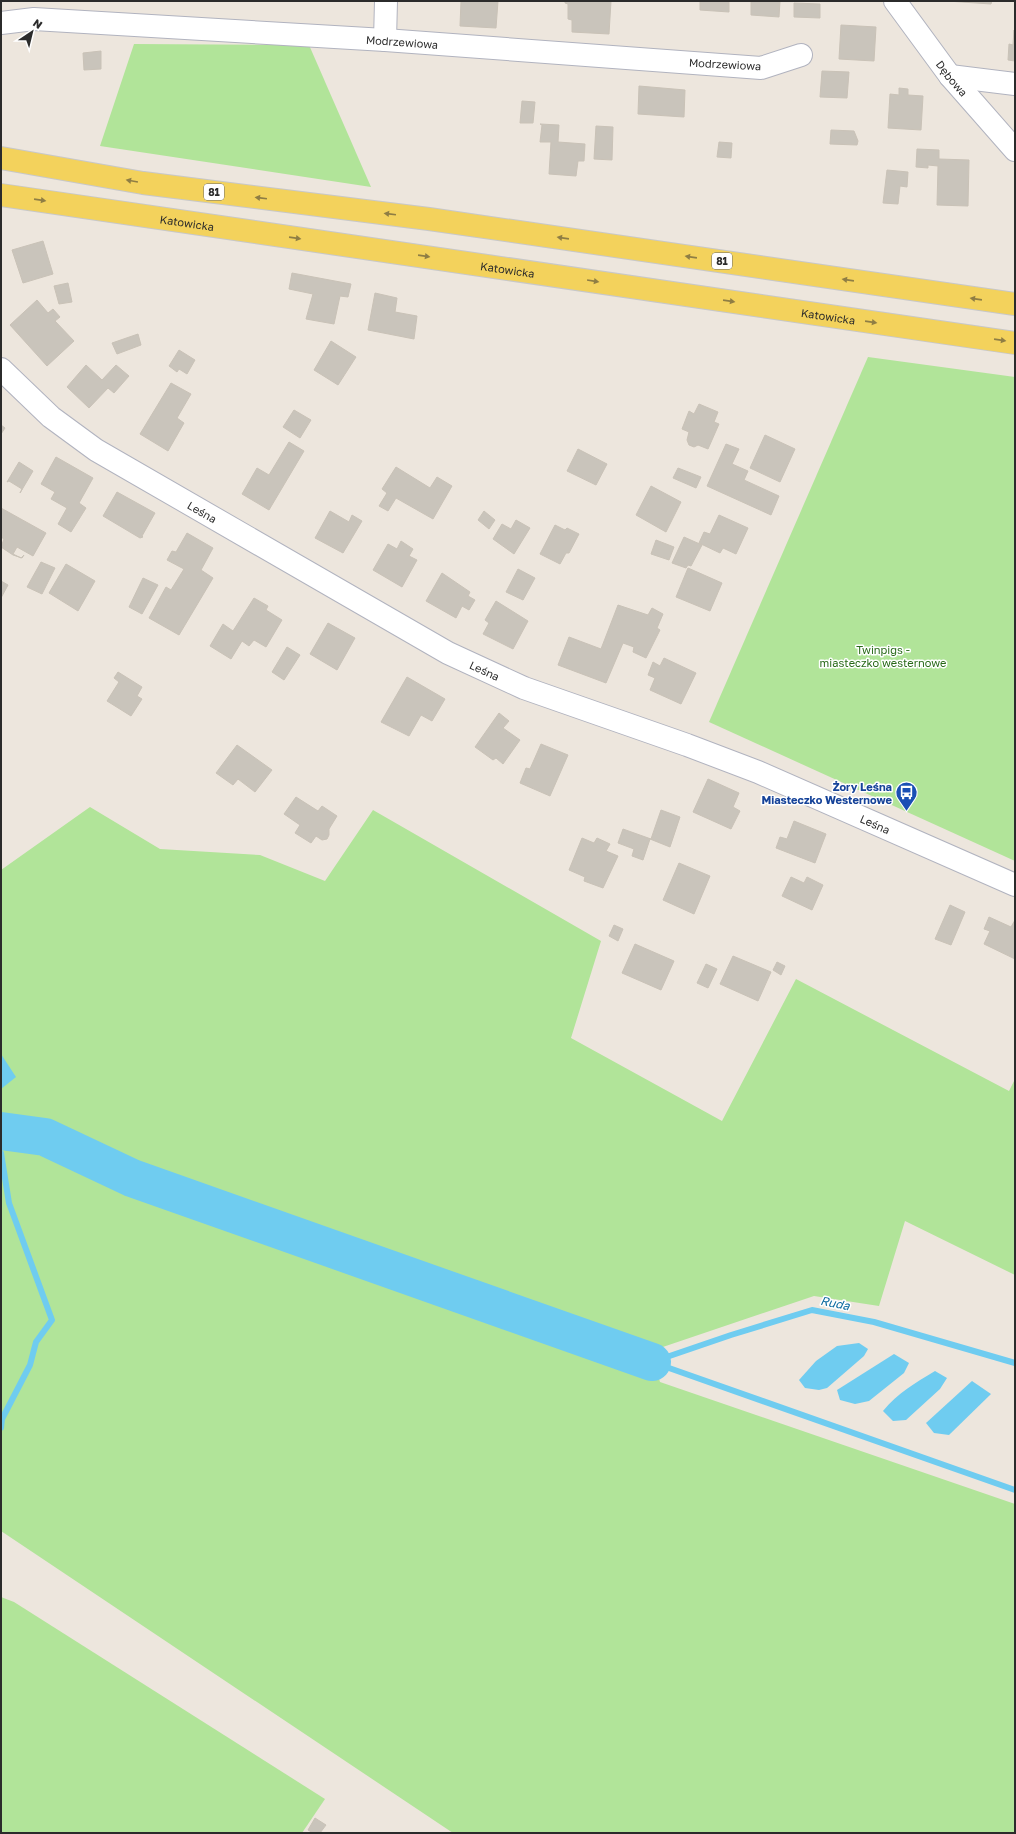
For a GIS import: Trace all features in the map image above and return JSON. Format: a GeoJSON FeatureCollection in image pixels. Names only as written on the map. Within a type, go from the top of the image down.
{"type":"FeatureCollection","features":[{"type":"Feature","properties":{"kind":"main road","name":"81"},"geometry":{"type":"LineString","coordinates":[[1,158],[143,183],[429,219],[1015,304]]}},
{"type":"Feature","properties":{"kind":"main road","name":"Katowicka"},"geometry":{"type":"LineString","coordinates":[[1,195],[1015,342]]}},
{"type":"Feature","properties":{"kind":"street"},"geometry":{"type":"LineString","coordinates":[[385,40],[386,1]]}},
{"type":"Feature","properties":{"kind":"street","name":"Dębowa"},"geometry":{"type":"LineString","coordinates":[[895,1],[950,76],[1015,150]]}},
{"type":"Feature","properties":{"kind":"street","name":"Modrzewiowa"},"geometry":{"type":"LineString","coordinates":[[1,23],[34,19],[385,40],[761,68],[801,55]]}},
{"type":"Feature","properties":{"kind":"street"},"geometry":{"type":"LineString","coordinates":[[950,76],[1015,84]]}},
{"type":"Feature","properties":{"kind":"street","name":"Leśna"},"geometry":{"type":"LineString","coordinates":[[1,369],[51,418],[96,450],[448,652],[524,688],[687,745],[758,772],[1015,885]]}},
{"type":"Feature","properties":{"kind":"green space"},"geometry":{"type":"Polygon","coordinates":[[[134,44],[309,45],[371,187],[100,146],[134,44]]]}},
{"type":"Feature","properties":{"kind":"green space","name":"Twinpigs - miasteczko westernowe"},"geometry":{"type":"Polygon","coordinates":[[[868,357],[1015,377],[1015,861],[709,722],[868,357]]]}},
{"type":"Feature","properties":{"kind":"green space"},"geometry":{"type":"Polygon","coordinates":[[[90,807],[160,849],[260,855],[325,881],[373,810],[601,941],[571,1038],[722,1121],[796,979],[1009,1091],[1015,1079],[1015,1275],[905,1221],[879,1306],[814,1296],[651,1351],[660,1382],[1015,1504],[1015,1833],[453,1833],[1,1531],[1,870],[90,807]]]}},
{"type":"Feature","properties":{"kind":"green space"},"geometry":{"type":"Polygon","coordinates":[[[1,1597],[14,1602],[325,1799],[302,1833],[1,1833],[1,1597]]]}},
{"type":"Feature","properties":{"kind":"water"},"geometry":{"type":"Polygon","coordinates":[[[1,1054],[16,1077],[1,1089],[1,1054]]]}},
{"type":"Feature","properties":{"kind":"water"},"geometry":{"type":"Polygon","coordinates":[[[859,1343],[868,1349],[864,1356],[827,1388],[819,1390],[805,1388],[799,1380],[816,1361],[837,1346],[859,1343]]]}},
{"type":"Feature","properties":{"kind":"water"},"geometry":{"type":"Polygon","coordinates":[[[894,1354],[909,1363],[904,1373],[869,1401],[855,1404],[840,1400],[837,1390],[894,1354]]]}},
{"type":"Feature","properties":{"kind":"water"},"geometry":{"type":"Polygon","coordinates":[[[935,1371],[947,1378],[940,1389],[906,1420],[893,1421],[883,1411],[914,1384],[935,1371]]]}},
{"type":"Feature","properties":{"kind":"water"},"geometry":{"type":"Polygon","coordinates":[[[972,1381],[991,1394],[949,1435],[934,1433],[926,1423],[972,1381]]]}},
{"type":"Feature","properties":{"kind":"building"},"geometry":{"type":"Polygon","coordinates":[[[461,1],[498,1],[496,28],[460,26],[461,1]]]}},
{"type":"Feature","properties":{"kind":"building"},"geometry":{"type":"Polygon","coordinates":[[[565,1],[611,1],[609,34],[572,32],[572,20],[568,19],[568,4],[565,3],[565,1]]]}},
{"type":"Feature","properties":{"kind":"building"},"geometry":{"type":"Polygon","coordinates":[[[700,1],[729,1],[729,12],[700,10],[700,1]]]}},
{"type":"Feature","properties":{"kind":"building"},"geometry":{"type":"Polygon","coordinates":[[[751,1],[780,1],[779,17],[751,15],[751,1]]]}},
{"type":"Feature","properties":{"kind":"building"},"geometry":{"type":"Polygon","coordinates":[[[947,1],[992,1],[991,4],[947,1]]]}},
{"type":"Feature","properties":{"kind":"building"},"geometry":{"type":"Polygon","coordinates":[[[794,3],[820,4],[820,18],[794,17],[794,3]]]}},
{"type":"Feature","properties":{"kind":"building"},"geometry":{"type":"Polygon","coordinates":[[[841,25],[876,27],[874,61],[839,59],[841,25]]]}},
{"type":"Feature","properties":{"kind":"building"},"geometry":{"type":"Polygon","coordinates":[[[1014,30],[1015,61],[1008,60],[1009,44],[1013,45],[1014,30]]]}},
{"type":"Feature","properties":{"kind":"building"},"geometry":{"type":"Polygon","coordinates":[[[101,51],[101,69],[84,70],[83,53],[101,51]]]}},
{"type":"Feature","properties":{"kind":"building"},"geometry":{"type":"Polygon","coordinates":[[[822,71],[849,72],[847,98],[820,97],[822,71]]]}},
{"type":"Feature","properties":{"kind":"building"},"geometry":{"type":"Polygon","coordinates":[[[639,86],[685,90],[684,117],[638,114],[639,86]]]}},
{"type":"Feature","properties":{"kind":"building"},"geometry":{"type":"Polygon","coordinates":[[[899,88],[908,89],[908,95],[923,96],[921,130],[888,128],[890,94],[899,95],[899,88]]]}},
{"type":"Feature","properties":{"kind":"building"},"geometry":{"type":"Polygon","coordinates":[[[522,101],[535,102],[533,123],[520,123],[522,101]]]}},
{"type":"Feature","properties":{"kind":"building"},"geometry":{"type":"Polygon","coordinates":[[[540,124],[559,125],[558,142],[585,144],[584,161],[578,161],[576,176],[549,174],[551,142],[540,142],[542,125],[540,124]]]}},
{"type":"Feature","properties":{"kind":"building"},"geometry":{"type":"Polygon","coordinates":[[[596,126],[613,127],[612,160],[594,159],[596,126]]]}},
{"type":"Feature","properties":{"kind":"building"},"geometry":{"type":"Polygon","coordinates":[[[831,130],[854,131],[858,141],[857,145],[830,144],[831,130]]]}},
{"type":"Feature","properties":{"kind":"building"},"geometry":{"type":"Polygon","coordinates":[[[719,142],[732,143],[731,158],[717,157],[719,142]]]}},
{"type":"Feature","properties":{"kind":"building"},"geometry":{"type":"Polygon","coordinates":[[[917,149],[939,150],[939,159],[969,160],[968,206],[937,205],[938,166],[928,165],[928,168],[916,167],[917,149]]]}},
{"type":"Feature","properties":{"kind":"building"},"geometry":{"type":"Polygon","coordinates":[[[887,170],[908,172],[907,187],[900,186],[898,204],[883,203],[887,170]]]}},
{"type":"Feature","properties":{"kind":"building"},"geometry":{"type":"Polygon","coordinates":[[[43,241],[53,274],[23,283],[12,250],[43,241]]]}},
{"type":"Feature","properties":{"kind":"building"},"geometry":{"type":"Polygon","coordinates":[[[292,273],[351,284],[348,297],[340,296],[334,324],[306,319],[313,294],[289,289],[292,273]]]}},
{"type":"Feature","properties":{"kind":"building"},"geometry":{"type":"Polygon","coordinates":[[[68,283],[72,302],[59,304],[54,286],[68,283]]]}},
{"type":"Feature","properties":{"kind":"building"},"geometry":{"type":"Polygon","coordinates":[[[375,293],[397,298],[395,312],[417,316],[414,339],[368,330],[375,293]]]}},
{"type":"Feature","properties":{"kind":"building"},"geometry":{"type":"Polygon","coordinates":[[[37,300],[48,313],[53,309],[60,317],[55,321],[74,341],[47,366],[10,325],[37,300]]]}},
{"type":"Feature","properties":{"kind":"building"},"geometry":{"type":"Polygon","coordinates":[[[138,334],[141,345],[117,354],[112,343],[138,334]]]}},
{"type":"Feature","properties":{"kind":"building"},"geometry":{"type":"Polygon","coordinates":[[[331,341],[356,357],[338,385],[314,370],[331,341]]]}},
{"type":"Feature","properties":{"kind":"building"},"geometry":{"type":"Polygon","coordinates":[[[179,350],[195,360],[187,374],[179,369],[177,372],[169,366],[179,350]]]}},
{"type":"Feature","properties":{"kind":"building"},"geometry":{"type":"Polygon","coordinates":[[[86,365],[102,380],[116,365],[129,376],[114,393],[108,388],[89,408],[67,387],[86,365]]]}},
{"type":"Feature","properties":{"kind":"building"},"geometry":{"type":"Polygon","coordinates":[[[171,383],[191,394],[177,418],[184,423],[168,451],[140,434],[171,383]]]}},
{"type":"Feature","properties":{"kind":"building"},"geometry":{"type":"Polygon","coordinates":[[[699,404],[718,412],[714,422],[719,424],[708,449],[698,445],[694,447],[689,445],[687,440],[689,432],[682,429],[689,411],[694,414],[699,404]]]}},
{"type":"Feature","properties":{"kind":"building"},"geometry":{"type":"Polygon","coordinates":[[[294,410],[311,420],[300,438],[283,427],[294,410]]]}},
{"type":"Feature","properties":{"kind":"building"},"geometry":{"type":"Polygon","coordinates":[[[1,425],[5,428],[1,434],[1,425]]]}},
{"type":"Feature","properties":{"kind":"building"},"geometry":{"type":"Polygon","coordinates":[[[765,435],[795,449],[780,482],[750,468],[765,435]]]}},
{"type":"Feature","properties":{"kind":"building"},"geometry":{"type":"Polygon","coordinates":[[[289,442],[304,451],[269,510],[242,494],[257,468],[269,475],[289,442]]]}},
{"type":"Feature","properties":{"kind":"building"},"geometry":{"type":"Polygon","coordinates":[[[726,444],[739,449],[732,464],[748,471],[744,480],[779,496],[771,515],[707,486],[726,444]]]}},
{"type":"Feature","properties":{"kind":"building"},"geometry":{"type":"Polygon","coordinates":[[[578,449],[607,464],[596,485],[567,471],[578,449]]]}},
{"type":"Feature","properties":{"kind":"building"},"geometry":{"type":"Polygon","coordinates":[[[56,457],[93,478],[79,503],[86,508],[71,532],[58,524],[67,508],[51,499],[55,492],[41,484],[56,457]]]}},
{"type":"Feature","properties":{"kind":"building"},"geometry":{"type":"Polygon","coordinates":[[[19,462],[33,471],[20,493],[22,489],[9,481],[7,482],[19,462]]]}},
{"type":"Feature","properties":{"kind":"building"},"geometry":{"type":"Polygon","coordinates":[[[396,467],[430,488],[437,477],[452,486],[433,519],[396,498],[388,511],[379,506],[387,493],[382,489],[396,467]]]}},
{"type":"Feature","properties":{"kind":"building"},"geometry":{"type":"Polygon","coordinates":[[[678,468],[701,477],[696,488],[673,478],[678,468]]]}},
{"type":"Feature","properties":{"kind":"building"},"geometry":{"type":"Polygon","coordinates":[[[651,486],[681,502],[666,532],[636,515],[651,486]]]}},
{"type":"Feature","properties":{"kind":"building"},"geometry":{"type":"Polygon","coordinates":[[[117,492],[155,513],[142,536],[143,537],[140,538],[103,516],[117,492]]]}},
{"type":"Feature","properties":{"kind":"building"},"geometry":{"type":"Polygon","coordinates":[[[1,508],[46,533],[33,556],[17,547],[13,554],[19,557],[13,555],[1,547],[4,539],[1,537],[1,508]]]}},
{"type":"Feature","properties":{"kind":"building"},"geometry":{"type":"Polygon","coordinates":[[[330,511],[349,522],[352,515],[362,521],[343,553],[315,538],[330,511]]]}},
{"type":"Feature","properties":{"kind":"building"},"geometry":{"type":"Polygon","coordinates":[[[484,511],[495,520],[489,529],[478,520],[484,511]]]}},
{"type":"Feature","properties":{"kind":"building"},"geometry":{"type":"Polygon","coordinates":[[[719,515],[748,528],[736,554],[723,548],[720,553],[699,543],[704,532],[710,534],[719,515]]]}},
{"type":"Feature","properties":{"kind":"building"},"geometry":{"type":"Polygon","coordinates":[[[516,520],[530,528],[514,554],[493,539],[502,524],[511,529],[516,520]]]}},
{"type":"Feature","properties":{"kind":"building"},"geometry":{"type":"Polygon","coordinates":[[[555,525],[565,530],[567,528],[579,534],[569,553],[566,553],[560,564],[540,554],[555,525]]]}},
{"type":"Feature","properties":{"kind":"building"},"geometry":{"type":"Polygon","coordinates":[[[187,533],[213,548],[201,570],[213,578],[179,635],[149,618],[166,587],[171,590],[184,569],[167,560],[172,551],[176,552],[187,533]]]}},
{"type":"Feature","properties":{"kind":"building"},"geometry":{"type":"Polygon","coordinates":[[[684,537],[702,545],[691,566],[688,565],[686,568],[672,563],[684,537]]]}},
{"type":"Feature","properties":{"kind":"building"},"geometry":{"type":"Polygon","coordinates":[[[656,540],[674,547],[669,560],[651,554],[656,540]]]}},
{"type":"Feature","properties":{"kind":"building"},"geometry":{"type":"Polygon","coordinates":[[[401,541],[413,549],[409,556],[417,560],[402,587],[373,570],[388,544],[397,549],[401,541]]]}},
{"type":"Feature","properties":{"kind":"building"},"geometry":{"type":"Polygon","coordinates":[[[41,562],[55,568],[42,594],[27,587],[41,562]]]}},
{"type":"Feature","properties":{"kind":"building"},"geometry":{"type":"Polygon","coordinates":[[[66,564],[95,581],[78,611],[49,593],[66,564]]]}},
{"type":"Feature","properties":{"kind":"building"},"geometry":{"type":"Polygon","coordinates":[[[688,568],[722,583],[710,611],[676,597],[688,568]]]}},
{"type":"Feature","properties":{"kind":"building"},"geometry":{"type":"Polygon","coordinates":[[[518,569],[535,578],[523,600],[506,592],[518,569]]]}},
{"type":"Feature","properties":{"kind":"building"},"geometry":{"type":"Polygon","coordinates":[[[442,573],[470,592],[468,596],[475,600],[469,610],[462,606],[456,618],[426,601],[442,573]]]}},
{"type":"Feature","properties":{"kind":"building"},"geometry":{"type":"Polygon","coordinates":[[[143,578],[158,585],[142,614],[129,607],[143,578]]]}},
{"type":"Feature","properties":{"kind":"building"},"geometry":{"type":"Polygon","coordinates":[[[1,581],[8,585],[1,598],[1,581]]]}},
{"type":"Feature","properties":{"kind":"building"},"geometry":{"type":"Polygon","coordinates":[[[254,598],[268,606],[266,610],[282,620],[266,647],[254,640],[249,646],[242,641],[231,659],[210,646],[223,624],[233,631],[254,598]]]}},
{"type":"Feature","properties":{"kind":"building"},"geometry":{"type":"Polygon","coordinates":[[[496,601],[528,621],[513,649],[483,634],[489,623],[485,620],[496,601]]]}},
{"type":"Feature","properties":{"kind":"building"},"geometry":{"type":"Polygon","coordinates":[[[618,605],[648,615],[652,608],[663,614],[657,628],[660,630],[646,658],[633,652],[634,647],[623,643],[606,683],[558,665],[569,637],[601,649],[618,605]]]}},
{"type":"Feature","properties":{"kind":"building"},"geometry":{"type":"Polygon","coordinates":[[[328,623],[355,638],[337,670],[310,654],[328,623]]]}},
{"type":"Feature","properties":{"kind":"building"},"geometry":{"type":"Polygon","coordinates":[[[287,647],[300,655],[284,680],[272,672],[287,647]]]}},
{"type":"Feature","properties":{"kind":"building"},"geometry":{"type":"Polygon","coordinates":[[[664,658],[696,673],[681,704],[650,690],[655,678],[648,675],[653,662],[660,666],[664,658]]]}},
{"type":"Feature","properties":{"kind":"building"},"geometry":{"type":"Polygon","coordinates":[[[118,672],[142,687],[137,696],[142,699],[131,716],[107,701],[119,682],[114,678],[118,672]]]}},
{"type":"Feature","properties":{"kind":"building"},"geometry":{"type":"Polygon","coordinates":[[[407,677],[445,699],[432,721],[421,715],[409,736],[381,722],[407,677]]]}},
{"type":"Feature","properties":{"kind":"building"},"geometry":{"type":"Polygon","coordinates":[[[499,713],[509,721],[503,728],[520,740],[503,764],[496,758],[493,760],[475,747],[499,713]]]}},
{"type":"Feature","properties":{"kind":"building"},"geometry":{"type":"Polygon","coordinates":[[[541,744],[568,755],[550,796],[520,783],[526,768],[530,769],[541,744]]]}},
{"type":"Feature","properties":{"kind":"building"},"geometry":{"type":"Polygon","coordinates":[[[237,745],[272,770],[255,792],[238,779],[233,785],[216,773],[237,745]]]}},
{"type":"Feature","properties":{"kind":"building"},"geometry":{"type":"Polygon","coordinates":[[[708,779],[739,793],[733,807],[740,811],[731,829],[693,812],[708,779]]]}},
{"type":"Feature","properties":{"kind":"building"},"geometry":{"type":"Polygon","coordinates":[[[296,797],[318,811],[322,806],[337,816],[329,829],[327,839],[322,840],[316,836],[311,843],[295,833],[300,825],[284,814],[296,797]]]}},
{"type":"Feature","properties":{"kind":"building"},"geometry":{"type":"Polygon","coordinates":[[[661,810],[680,817],[670,847],[650,839],[643,860],[632,856],[634,849],[618,843],[623,829],[651,839],[661,810]]]}},
{"type":"Feature","properties":{"kind":"building"},"geometry":{"type":"Polygon","coordinates":[[[794,821],[826,834],[815,863],[776,848],[780,837],[787,839],[794,821]]]}},
{"type":"Feature","properties":{"kind":"building"},"geometry":{"type":"Polygon","coordinates":[[[582,838],[594,843],[597,838],[610,844],[606,851],[618,856],[603,888],[584,881],[585,877],[569,870],[582,838]]]}},
{"type":"Feature","properties":{"kind":"building"},"geometry":{"type":"Polygon","coordinates":[[[679,863],[710,876],[694,914],[663,900],[679,863]]]}},
{"type":"Feature","properties":{"kind":"building"},"geometry":{"type":"Polygon","coordinates":[[[791,877],[804,883],[807,877],[823,885],[812,910],[782,896],[791,877]]]}},
{"type":"Feature","properties":{"kind":"building"},"geometry":{"type":"Polygon","coordinates":[[[950,905],[965,912],[951,945],[935,939],[950,905]]]}},
{"type":"Feature","properties":{"kind":"building"},"geometry":{"type":"Polygon","coordinates":[[[989,917],[1011,927],[1015,920],[1015,959],[984,944],[990,931],[984,929],[989,917]]]}},
{"type":"Feature","properties":{"kind":"building"},"geometry":{"type":"Polygon","coordinates":[[[614,925],[623,929],[618,941],[609,936],[614,925]]]}},
{"type":"Feature","properties":{"kind":"building"},"geometry":{"type":"Polygon","coordinates":[[[635,944],[674,961],[661,990],[622,973],[635,944]]]}},
{"type":"Feature","properties":{"kind":"building"},"geometry":{"type":"Polygon","coordinates":[[[733,956],[771,972],[758,1001],[720,984],[733,956]]]}},
{"type":"Feature","properties":{"kind":"building"},"geometry":{"type":"Polygon","coordinates":[[[777,962],[785,966],[781,975],[773,970],[777,962]]]}},
{"type":"Feature","properties":{"kind":"building"},"geometry":{"type":"Polygon","coordinates":[[[706,964],[717,969],[708,988],[697,983],[706,964]]]}},
{"type":"Feature","properties":{"kind":"building"},"geometry":{"type":"Polygon","coordinates":[[[315,1818],[326,1825],[320,1833],[313,1833],[308,1830],[315,1818]]]}},
{"type":"Feature","properties":{"kind":"waterway"},"geometry":{"type":"LineString","coordinates":[[1,1131],[45,1137],[132,1178],[652,1362]]}},
{"type":"Feature","properties":{"kind":"waterway"},"geometry":{"type":"LineString","coordinates":[[1,1153],[9,1203],[52,1320],[36,1342],[30,1365],[2,1419],[1,1428]]}},
{"type":"Feature","properties":{"kind":"waterway","name":"Ruda"},"geometry":{"type":"LineString","coordinates":[[652,1362],[731,1335],[812,1310],[874,1322],[1015,1363]]}},
{"type":"Feature","properties":{"kind":"waterway"},"geometry":{"type":"LineString","coordinates":[[652,1362],[1015,1490]]}},
{"type":"Feature","properties":{"kind":"place","name":"Żory Leśna Miasteczko Westernowe"},"geometry":{"type":"Point","coordinates":[907,812]}}]}
